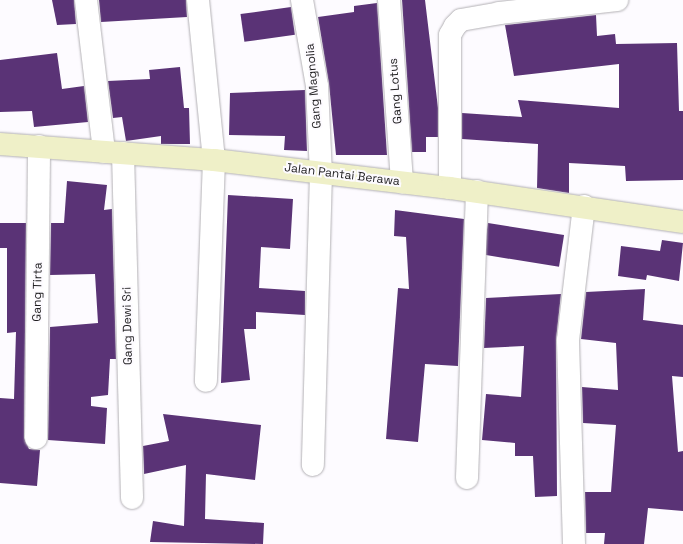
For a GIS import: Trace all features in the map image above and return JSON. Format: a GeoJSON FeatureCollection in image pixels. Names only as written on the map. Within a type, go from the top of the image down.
{"type":"FeatureCollection","features":[{"type":"Feature","properties":{"kind":"street","name":"Gang Dewi Sri"},"geometry":{"type":"LineString","coordinates":[[86,0],[113,153],[132,498]]}},
{"type":"Feature","properties":{"kind":"street"},"geometry":{"type":"LineString","coordinates":[[198,0],[214,160],[206,381]]}},
{"type":"Feature","properties":{"kind":"street","name":"Gang Magnolia"},"geometry":{"type":"LineString","coordinates":[[302,0],[317,86],[321,173],[313,465]]}},
{"type":"Feature","properties":{"kind":"street","name":"Gang Lotus"},"geometry":{"type":"LineString","coordinates":[[389,0],[402,183]]}},
{"type":"Feature","properties":{"kind":"street"},"geometry":{"type":"LineString","coordinates":[[450,188],[450,35],[461,20],[497,7],[618,0]]}},
{"type":"Feature","properties":{"kind":"street","name":"Jalan Pantai Berawa"},"geometry":{"type":"LineString","coordinates":[[0,144],[214,160],[477,191],[683,222]]}},
{"type":"Feature","properties":{"kind":"street","name":"Gang Tirta"},"geometry":{"type":"LineString","coordinates":[[36,438],[39,146]]}},
{"type":"Feature","properties":{"kind":"street"},"geometry":{"type":"LineString","coordinates":[[467,478],[477,191]]}},
{"type":"Feature","properties":{"kind":"street"},"geometry":{"type":"LineString","coordinates":[[574,544],[568,340],[584,206]]}},
{"type":"Feature","properties":{"kind":"building"},"geometry":{"type":"Polygon","coordinates":[[[52,0],[74,0],[76,24],[57,25],[52,0]]]}},
{"type":"Feature","properties":{"kind":"building"},"geometry":{"type":"Polygon","coordinates":[[[99,0],[186,0],[187,17],[101,22],[99,0]]]}},
{"type":"Feature","properties":{"kind":"building"},"geometry":{"type":"Polygon","coordinates":[[[402,0],[425,0],[438,108],[438,137],[426,137],[426,152],[412,152],[402,0]]]}},
{"type":"Feature","properties":{"kind":"building"},"geometry":{"type":"Polygon","coordinates":[[[377,3],[387,155],[336,155],[329,84],[318,17],[354,12],[354,6],[377,3]]]}},
{"type":"Feature","properties":{"kind":"building"},"geometry":{"type":"Polygon","coordinates":[[[291,7],[295,35],[244,42],[240,14],[291,7]]]}},
{"type":"Feature","properties":{"kind":"building"},"geometry":{"type":"Polygon","coordinates":[[[596,15],[597,36],[615,34],[616,44],[677,43],[679,111],[683,111],[683,180],[626,181],[625,166],[569,163],[569,193],[537,188],[538,144],[462,139],[462,113],[522,117],[518,100],[619,108],[619,64],[514,76],[505,25],[596,15]]]}},
{"type":"Feature","properties":{"kind":"building"},"geometry":{"type":"Polygon","coordinates":[[[57,53],[62,89],[84,86],[88,122],[34,127],[32,111],[0,112],[0,60],[57,53]]]}},
{"type":"Feature","properties":{"kind":"building"},"geometry":{"type":"Polygon","coordinates":[[[180,67],[184,108],[189,108],[190,144],[161,144],[161,136],[126,141],[122,117],[113,118],[108,81],[150,79],[149,70],[180,67]]]}},
{"type":"Feature","properties":{"kind":"building"},"geometry":{"type":"Polygon","coordinates":[[[305,90],[307,151],[284,150],[285,136],[229,135],[230,93],[305,90]]]}},
{"type":"Feature","properties":{"kind":"building"},"geometry":{"type":"Polygon","coordinates":[[[67,181],[107,185],[104,210],[112,209],[116,359],[110,359],[108,395],[91,397],[91,406],[107,408],[105,444],[48,440],[50,327],[98,323],[95,274],[50,275],[51,223],[64,223],[67,181]]]}},
{"type":"Feature","properties":{"kind":"building"},"geometry":{"type":"Polygon","coordinates":[[[228,195],[293,199],[290,249],[261,247],[259,288],[305,291],[305,315],[256,312],[256,329],[244,329],[250,380],[221,383],[228,195]]]}},
{"type":"Feature","properties":{"kind":"building"},"geometry":{"type":"Polygon","coordinates":[[[395,210],[464,219],[458,366],[425,364],[418,442],[386,439],[398,288],[409,289],[406,237],[394,236],[395,210]]]}},
{"type":"Feature","properties":{"kind":"building"},"geometry":{"type":"Polygon","coordinates":[[[0,223],[26,223],[24,438],[29,449],[40,450],[37,486],[0,483],[0,398],[14,399],[16,332],[7,333],[7,248],[0,248],[0,223]]]}},
{"type":"Feature","properties":{"kind":"building"},"geometry":{"type":"Polygon","coordinates":[[[488,223],[564,235],[559,267],[483,255],[488,223]]]}},
{"type":"Feature","properties":{"kind":"building"},"geometry":{"type":"Polygon","coordinates":[[[662,240],[683,243],[679,281],[647,275],[646,280],[618,276],[621,246],[660,251],[662,240]]]}},
{"type":"Feature","properties":{"kind":"building"},"geometry":{"type":"Polygon","coordinates":[[[645,289],[643,320],[683,325],[683,377],[672,376],[678,452],[683,451],[683,511],[648,508],[644,544],[604,544],[605,533],[586,533],[585,492],[611,492],[616,425],[583,423],[582,387],[618,390],[616,343],[581,339],[586,292],[645,289]]]}},
{"type":"Feature","properties":{"kind":"building"},"geometry":{"type":"Polygon","coordinates":[[[561,294],[556,340],[557,496],[535,497],[533,456],[515,456],[515,443],[482,440],[486,394],[521,397],[524,346],[484,348],[486,298],[561,294]]]}},
{"type":"Feature","properties":{"kind":"building"},"geometry":{"type":"Polygon","coordinates":[[[163,414],[261,425],[255,480],[206,474],[205,519],[264,523],[263,544],[150,542],[153,521],[184,526],[186,465],[144,474],[143,446],[169,441],[163,414]]]}}]}
